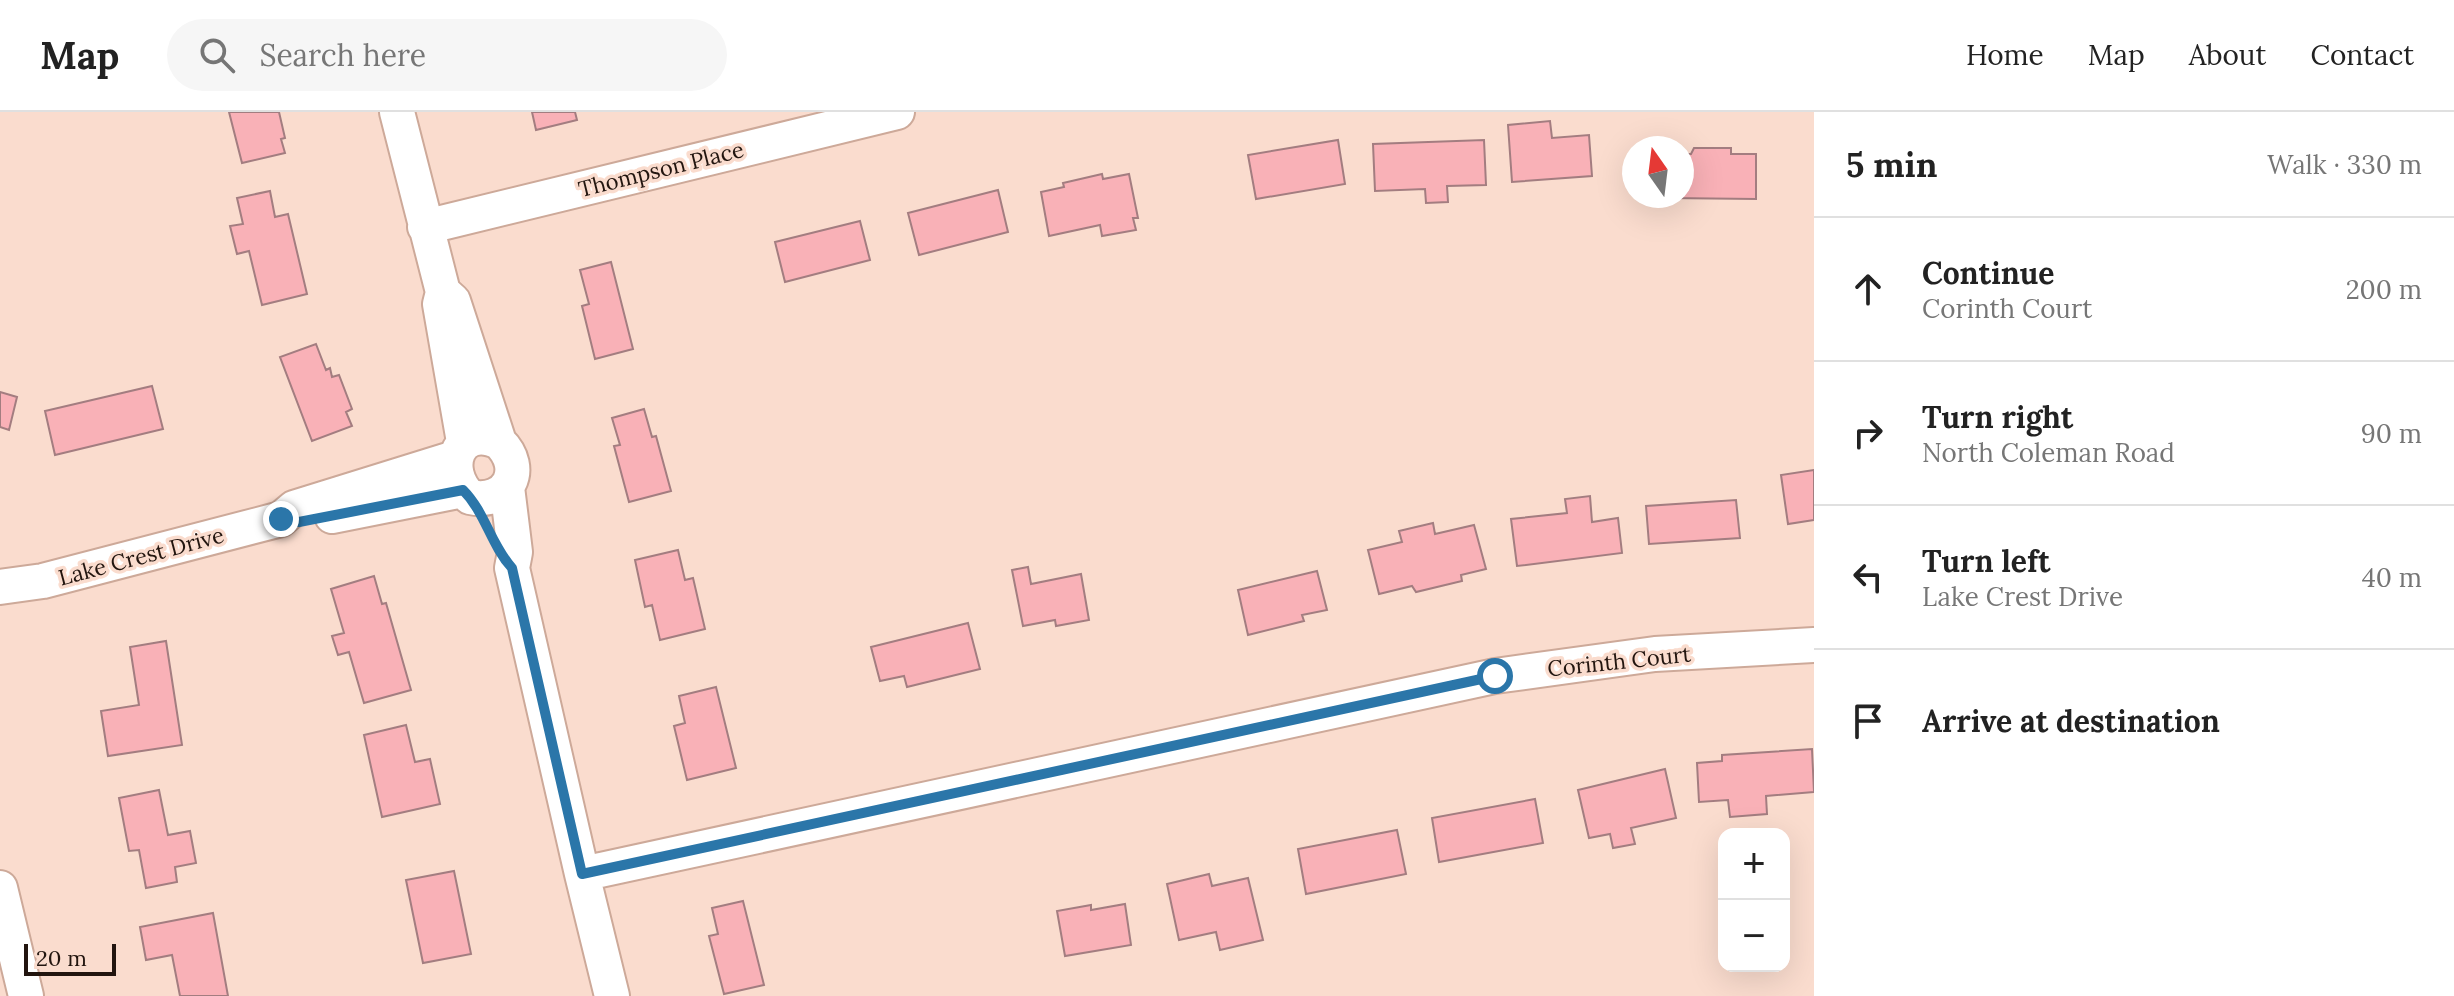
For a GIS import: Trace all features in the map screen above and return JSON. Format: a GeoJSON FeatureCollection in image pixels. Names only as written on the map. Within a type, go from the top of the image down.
{"type":"FeatureCollection","features":[{"type":"Feature","properties":{"kind":"street"},"geometry":{"type":"LineString","coordinates":[[397,112],[443,292],[440,304],[463,472],[501,556],[512,568]]}},
{"type":"Feature","properties":{"kind":"street","name":"Thompson Place"},"geometry":{"type":"LineString","coordinates":[[425,227],[897,112]]}},
{"type":"Feature","properties":{"kind":"street"},"geometry":{"type":"LineString","coordinates":[[443,292],[453,301],[499,442]]}},
{"type":"Feature","properties":{"kind":"street"},"geometry":{"type":"LineString","coordinates":[[489,437],[508,450],[512,478],[507,487],[491,498],[463,472],[489,437]]}},
{"type":"Feature","properties":{"kind":"street","name":"Lake Crest Drive"},"geometry":{"type":"LineString","coordinates":[[0,587],[43,581],[281,519],[294,508],[463,472]]}},
{"type":"Feature","properties":{"kind":"street"},"geometry":{"type":"LineString","coordinates":[[507,487],[515,552],[512,568],[612,996]]}},
{"type":"Feature","properties":{"kind":"street","name":"Corinth Court"},"geometry":{"type":"LineString","coordinates":[[582,874],[1495,676],[1655,654],[1814,645]]}},
{"type":"Feature","properties":{"kind":"street"},"geometry":{"type":"LineString","coordinates":[[0,888],[26,996]]}},
{"type":"Feature","properties":{"kind":"building"},"geometry":{"type":"Polygon","coordinates":[[[229,112],[279,112],[285,153],[242,163],[229,112]]]}},
{"type":"Feature","properties":{"kind":"building"},"geometry":{"type":"Polygon","coordinates":[[[532,112],[575,112],[577,120],[536,130],[532,112]]]}},
{"type":"Feature","properties":{"kind":"building"},"geometry":{"type":"Polygon","coordinates":[[[1550,121],[1552,138],[1589,135],[1592,176],[1512,182],[1508,125],[1550,121]]]}},
{"type":"Feature","properties":{"kind":"building"},"geometry":{"type":"Polygon","coordinates":[[[1338,140],[1345,184],[1256,199],[1248,155],[1338,140]]]}},
{"type":"Feature","properties":{"kind":"building"},"geometry":{"type":"Polygon","coordinates":[[[1484,140],[1486,185],[1447,186],[1448,202],[1426,203],[1425,189],[1375,191],[1373,144],[1484,140]]]}},
{"type":"Feature","properties":{"kind":"building"},"geometry":{"type":"Polygon","coordinates":[[[1694,148],[1731,148],[1731,154],[1756,154],[1756,199],[1694,198],[1694,148]]]}},
{"type":"Feature","properties":{"kind":"building"},"geometry":{"type":"Polygon","coordinates":[[[1102,174],[1103,179],[1129,174],[1138,218],[1133,218],[1136,230],[1102,236],[1100,225],[1049,236],[1041,192],[1064,187],[1063,183],[1102,174]]]}},
{"type":"Feature","properties":{"kind":"building"},"geometry":{"type":"Polygon","coordinates":[[[998,190],[1008,232],[919,255],[908,213],[998,190]]]}},
{"type":"Feature","properties":{"kind":"building"},"geometry":{"type":"Polygon","coordinates":[[[270,191],[275,217],[288,214],[307,294],[262,305],[249,251],[237,254],[230,226],[243,224],[237,198],[270,191]]]}},
{"type":"Feature","properties":{"kind":"building"},"geometry":{"type":"Polygon","coordinates":[[[860,221],[870,260],[785,282],[775,242],[860,221]]]}},
{"type":"Feature","properties":{"kind":"building"},"geometry":{"type":"Polygon","coordinates":[[[611,262],[633,349],[595,359],[582,306],[589,304],[580,270],[611,262]]]}},
{"type":"Feature","properties":{"kind":"building"},"geometry":{"type":"Polygon","coordinates":[[[316,344],[326,370],[330,368],[332,377],[339,375],[352,409],[346,412],[352,426],[312,441],[280,357],[316,344]]]}},
{"type":"Feature","properties":{"kind":"building"},"geometry":{"type":"Polygon","coordinates":[[[152,386],[163,429],[55,455],[45,411],[152,386]]]}},
{"type":"Feature","properties":{"kind":"building"},"geometry":{"type":"Polygon","coordinates":[[[0,392],[17,397],[9,430],[0,427],[0,392]]]}},
{"type":"Feature","properties":{"kind":"building"},"geometry":{"type":"Polygon","coordinates":[[[644,409],[652,437],[656,436],[671,491],[629,502],[614,446],[620,445],[612,418],[644,409]]]}},
{"type":"Feature","properties":{"kind":"building"},"geometry":{"type":"Polygon","coordinates":[[[1814,470],[1814,520],[1788,524],[1781,475],[1814,470]]]}},
{"type":"Feature","properties":{"kind":"building"},"geometry":{"type":"Polygon","coordinates":[[[1590,496],[1592,522],[1618,518],[1622,553],[1517,566],[1511,519],[1567,513],[1565,499],[1590,496]]]}},
{"type":"Feature","properties":{"kind":"building"},"geometry":{"type":"Polygon","coordinates":[[[1736,500],[1740,538],[1649,544],[1646,506],[1736,500]]]}},
{"type":"Feature","properties":{"kind":"building"},"geometry":{"type":"Polygon","coordinates":[[[1433,523],[1435,534],[1474,525],[1486,569],[1461,575],[1462,581],[1416,592],[1412,586],[1379,594],[1368,550],[1402,542],[1399,531],[1433,523]]]}},
{"type":"Feature","properties":{"kind":"building"},"geometry":{"type":"Polygon","coordinates":[[[678,550],[685,580],[693,578],[705,629],[660,640],[652,605],[645,607],[635,560],[678,550]]]}},
{"type":"Feature","properties":{"kind":"building"},"geometry":{"type":"Polygon","coordinates":[[[1028,567],[1031,584],[1081,574],[1089,620],[1056,626],[1055,620],[1023,626],[1012,570],[1028,567]]]}},
{"type":"Feature","properties":{"kind":"building"},"geometry":{"type":"Polygon","coordinates":[[[1317,571],[1327,610],[1302,615],[1304,621],[1248,635],[1238,590],[1317,571]]]}},
{"type":"Feature","properties":{"kind":"building"},"geometry":{"type":"Polygon","coordinates":[[[374,576],[382,604],[386,603],[411,690],[364,703],[349,652],[338,655],[332,636],[344,633],[331,589],[374,576]]]}},
{"type":"Feature","properties":{"kind":"building"},"geometry":{"type":"Polygon","coordinates":[[[968,623],[980,669],[907,687],[904,676],[880,681],[871,647],[968,623]]]}},
{"type":"Feature","properties":{"kind":"building"},"geometry":{"type":"Polygon","coordinates":[[[166,641],[182,745],[108,756],[101,711],[139,705],[130,647],[166,641]]]}},
{"type":"Feature","properties":{"kind":"building"},"geometry":{"type":"Polygon","coordinates":[[[716,687],[736,768],[687,780],[674,726],[685,723],[679,696],[716,687]]]}},
{"type":"Feature","properties":{"kind":"building"},"geometry":{"type":"Polygon","coordinates":[[[406,725],[415,762],[430,759],[440,804],[382,817],[364,735],[406,725]]]}},
{"type":"Feature","properties":{"kind":"building"},"geometry":{"type":"Polygon","coordinates":[[[1812,749],[1814,792],[1766,796],[1767,814],[1730,817],[1728,800],[1699,802],[1697,763],[1722,761],[1722,755],[1812,749]]]}},
{"type":"Feature","properties":{"kind":"building"},"geometry":{"type":"Polygon","coordinates":[[[1665,769],[1676,818],[1631,828],[1635,844],[1613,848],[1610,834],[1589,838],[1578,790],[1665,769]]]}},
{"type":"Feature","properties":{"kind":"building"},"geometry":{"type":"Polygon","coordinates":[[[159,790],[168,835],[190,831],[196,863],[175,867],[177,882],[146,888],[139,850],[129,851],[119,798],[159,790]]]}},
{"type":"Feature","properties":{"kind":"building"},"geometry":{"type":"Polygon","coordinates":[[[1535,799],[1543,843],[1439,862],[1432,818],[1535,799]]]}},
{"type":"Feature","properties":{"kind":"building"},"geometry":{"type":"Polygon","coordinates":[[[1397,830],[1406,874],[1306,894],[1298,849],[1397,830]]]}},
{"type":"Feature","properties":{"kind":"building"},"geometry":{"type":"Polygon","coordinates":[[[454,871],[471,954],[423,963],[406,880],[454,871]]]}},
{"type":"Feature","properties":{"kind":"building"},"geometry":{"type":"Polygon","coordinates":[[[1209,874],[1212,886],[1248,878],[1263,940],[1220,950],[1216,932],[1179,940],[1167,884],[1209,874]]]}},
{"type":"Feature","properties":{"kind":"building"},"geometry":{"type":"Polygon","coordinates":[[[743,901],[764,985],[724,994],[709,936],[718,934],[712,908],[743,901]]]}},
{"type":"Feature","properties":{"kind":"building"},"geometry":{"type":"Polygon","coordinates":[[[1125,904],[1131,945],[1065,956],[1057,911],[1091,905],[1091,910],[1125,904]]]}},
{"type":"Feature","properties":{"kind":"building"},"geometry":{"type":"Polygon","coordinates":[[[213,913],[228,996],[180,996],[172,955],[146,960],[140,927],[213,913]]]}},
{"type":"Feature","properties":{"kind":"route"},"geometry":{"type":"LineString","coordinates":[[281,519],[299,522],[463,490],[470,497],[487,524],[501,556],[512,568],[582,874],[1495,676]]}}]}
